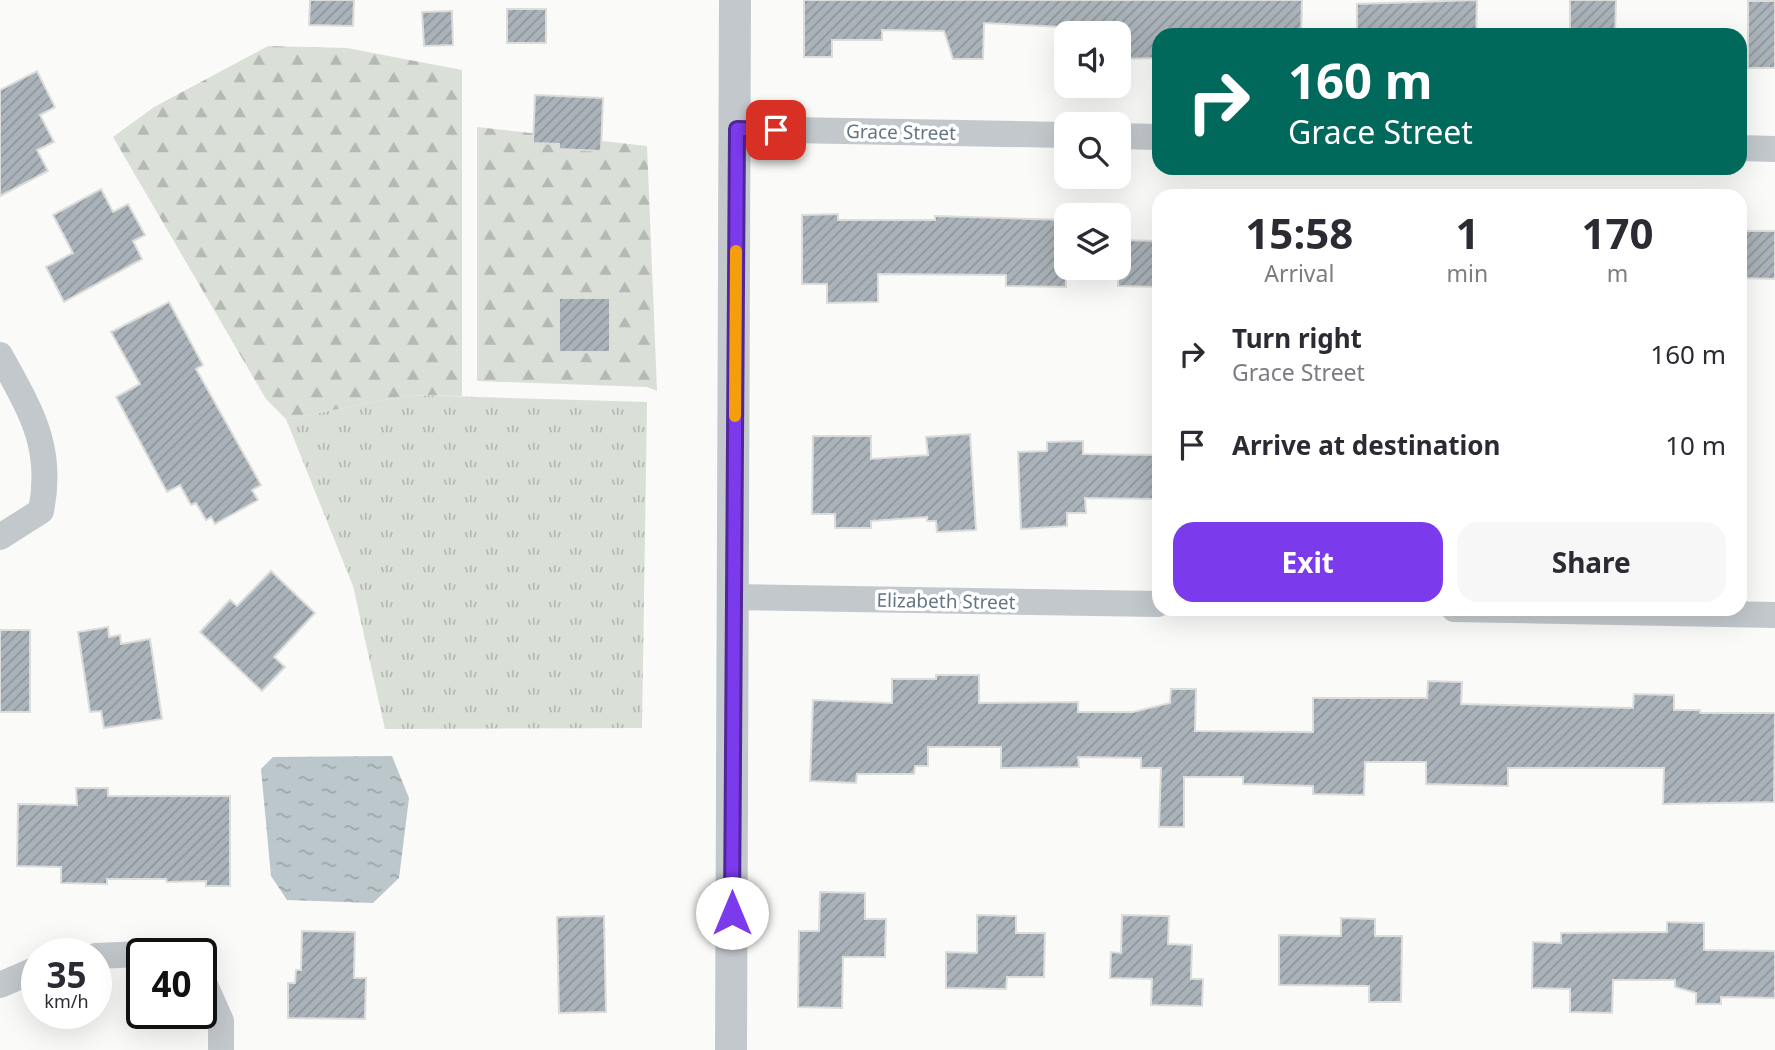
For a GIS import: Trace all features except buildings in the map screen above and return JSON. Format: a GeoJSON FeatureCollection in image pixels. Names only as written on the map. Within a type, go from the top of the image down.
{"type":"FeatureCollection","features":[{"type":"Feature","properties":{"kind":"street"},"geometry":{"type":"LineString","coordinates":[[731,1050],[737,129],[735,0]]}},
{"type":"Feature","properties":{"kind":"street","name":"Grace Street"},"geometry":{"type":"LineString","coordinates":[[737,129],[1054,135]]}},
{"type":"Feature","properties":{"kind":"street"},"geometry":{"type":"LineString","coordinates":[[1131,136],[1152,137]]}},
{"type":"Feature","properties":{"kind":"street"},"geometry":{"type":"LineString","coordinates":[[1747,148],[1775,149]]}},
{"type":"Feature","properties":{"kind":"street"},"geometry":{"type":"LineString","coordinates":[[0,355],[37,423],[46,475],[41,511],[0,537]]}},
{"type":"Feature","properties":{"kind":"street","name":"Elizabeth Street"},"geometry":{"type":"LineString","coordinates":[[734,597],[1152,604]]}},
{"type":"Feature","properties":{"kind":"street"},"geometry":{"type":"LineString","coordinates":[[1747,614],[1775,615]]}},
{"type":"Feature","properties":{"kind":"street"},"geometry":{"type":"LineString","coordinates":[[0,985],[21,976]]}},
{"type":"Feature","properties":{"kind":"street"},"geometry":{"type":"LineString","coordinates":[[217,1012],[221,1021],[221,1050]]}},
{"type":"Feature","properties":{"kind":"green space"},"geometry":{"type":"Polygon","coordinates":[[[268,46],[347,48],[462,70],[462,396],[411,395],[286,419],[266,399],[113,137],[154,107],[268,46]]]}},
{"type":"Feature","properties":{"kind":"green space"},"geometry":{"type":"Polygon","coordinates":[[[477,127],[647,146],[657,391],[647,387],[477,381],[477,127]]]}},
{"type":"Feature","properties":{"kind":"green space"},"geometry":{"type":"Polygon","coordinates":[[[411,395],[647,402],[642,728],[385,729],[353,586],[286,419],[411,395]]]}},
{"type":"Feature","properties":{"kind":"water"},"geometry":{"type":"Polygon","coordinates":[[[392,756],[409,798],[399,878],[373,903],[287,900],[271,876],[261,769],[273,757],[392,756]]]}},
{"type":"Feature","properties":{"kind":"slow traffic"},"geometry":{"type":"LineString","coordinates":[[735,416],[736,251]]}},
{"type":"Feature","properties":{"kind":"route"},"geometry":{"type":"LineString","coordinates":[[732,913],[737,129],[776,130]]}}]}
